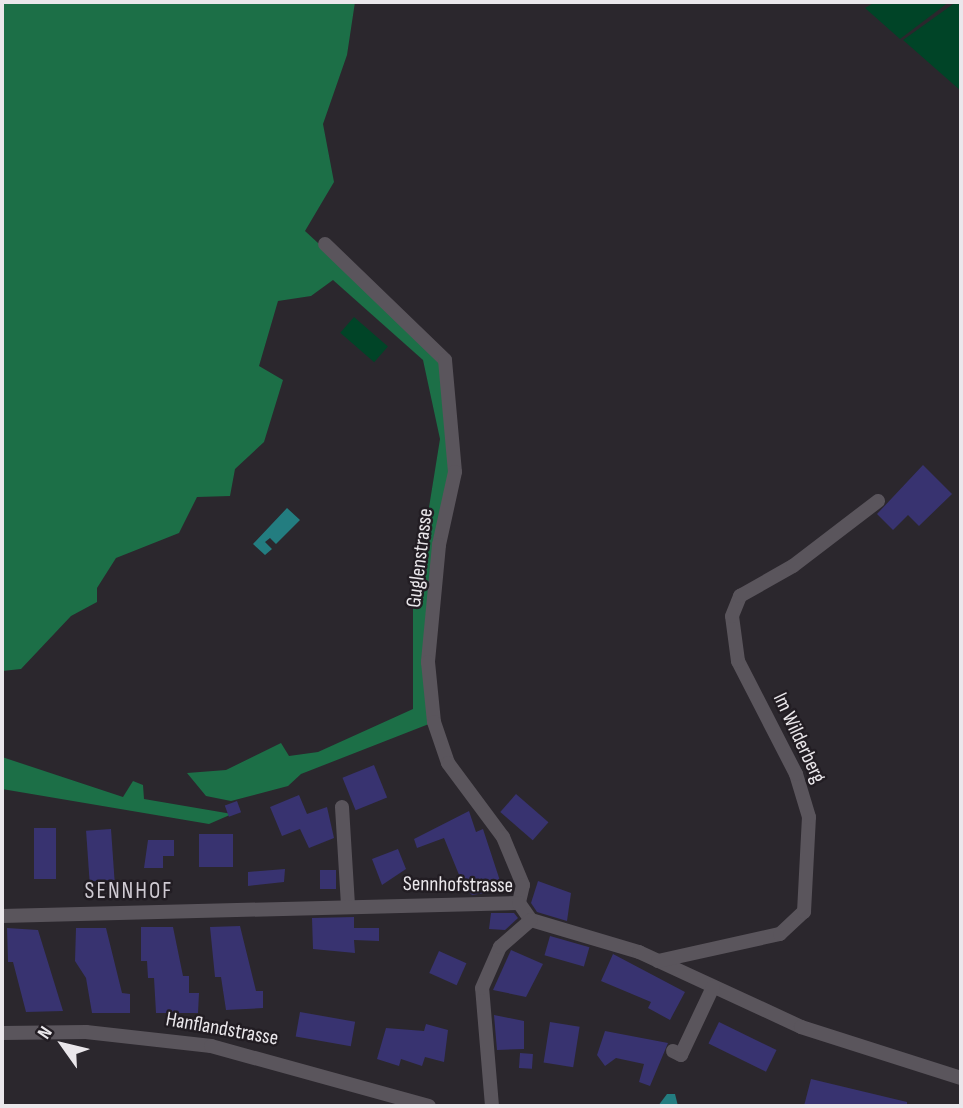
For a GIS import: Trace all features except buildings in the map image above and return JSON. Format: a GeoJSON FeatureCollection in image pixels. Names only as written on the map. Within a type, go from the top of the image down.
{"type":"FeatureCollection","features":[{"type":"Feature","properties":{"kind":"street","name":"Guglenstrasse"},"geometry":{"type":"LineString","coordinates":[[325,244],[445,360],[455,472],[439,545],[428,662],[435,722],[448,763],[503,837],[523,886],[519,903]]}},
{"type":"Feature","properties":{"kind":"street","name":"Im Wilderberg"},"geometry":{"type":"LineString","coordinates":[[658,961],[771,937],[804,912],[809,817],[796,774],[738,661],[732,616],[740,596],[793,566],[878,501]]}},
{"type":"Feature","properties":{"kind":"street"},"geometry":{"type":"LineString","coordinates":[[342,807],[348,906]]}},
{"type":"Feature","properties":{"kind":"street","name":"Sennhofstrasse"},"geometry":{"type":"LineString","coordinates":[[2,916],[519,903],[531,920],[577,929],[658,961],[801,1027],[961,1078]]}},
{"type":"Feature","properties":{"kind":"street"},"geometry":{"type":"LineString","coordinates":[[492,1106],[481,1034],[482,988],[500,947],[531,920]]}},
{"type":"Feature","properties":{"kind":"street"},"geometry":{"type":"LineString","coordinates":[[673,1051],[681,1055],[713,987]]}},
{"type":"Feature","properties":{"kind":"street","name":"Hanflandstrasse"},"geometry":{"type":"LineString","coordinates":[[2,1033],[86,1032],[211,1046],[429,1106]]}},
{"type":"Feature","properties":{"kind":"green space"},"geometry":{"type":"Polygon","coordinates":[[[2,2],[355,2],[347,55],[323,124],[334,182],[305,231],[445,360],[454,440],[428,662],[434,722],[301,774],[288,786],[231,801],[206,796],[187,773],[226,770],[281,743],[289,756],[318,752],[413,709],[413,607],[440,439],[423,360],[333,280],[311,296],[278,301],[259,366],[283,380],[264,442],[235,469],[230,496],[197,497],[179,533],[116,558],[97,588],[97,602],[71,616],[21,669],[2,671],[2,2]]]}},
{"type":"Feature","properties":{"kind":"green space"},"geometry":{"type":"Polygon","coordinates":[[[875,2],[949,2],[900,39],[865,8],[875,2]]]}},
{"type":"Feature","properties":{"kind":"green space"},"geometry":{"type":"Polygon","coordinates":[[[956,2],[961,2],[961,91],[903,40],[956,2]]]}},
{"type":"Feature","properties":{"kind":"green space"},"geometry":{"type":"Polygon","coordinates":[[[354,317],[388,347],[374,362],[340,333],[354,317]]]}},
{"type":"Feature","properties":{"kind":"green space"},"geometry":{"type":"Polygon","coordinates":[[[2,757],[123,797],[133,781],[143,785],[144,799],[232,814],[209,824],[2,789],[2,757]]]}},
{"type":"Feature","properties":{"kind":"water"},"geometry":{"type":"Polygon","coordinates":[[[287,508],[300,520],[276,544],[270,538],[265,542],[272,549],[265,555],[253,544],[287,508]]]}},
{"type":"Feature","properties":{"kind":"water"},"geometry":{"type":"Polygon","coordinates":[[[667,1094],[675,1094],[678,1106],[658,1106],[667,1094]]]}},
{"type":"Feature","properties":{"kind":"district","name":"SENNHOF"},"geometry":{"type":"Point","coordinates":[129,891]}}]}
